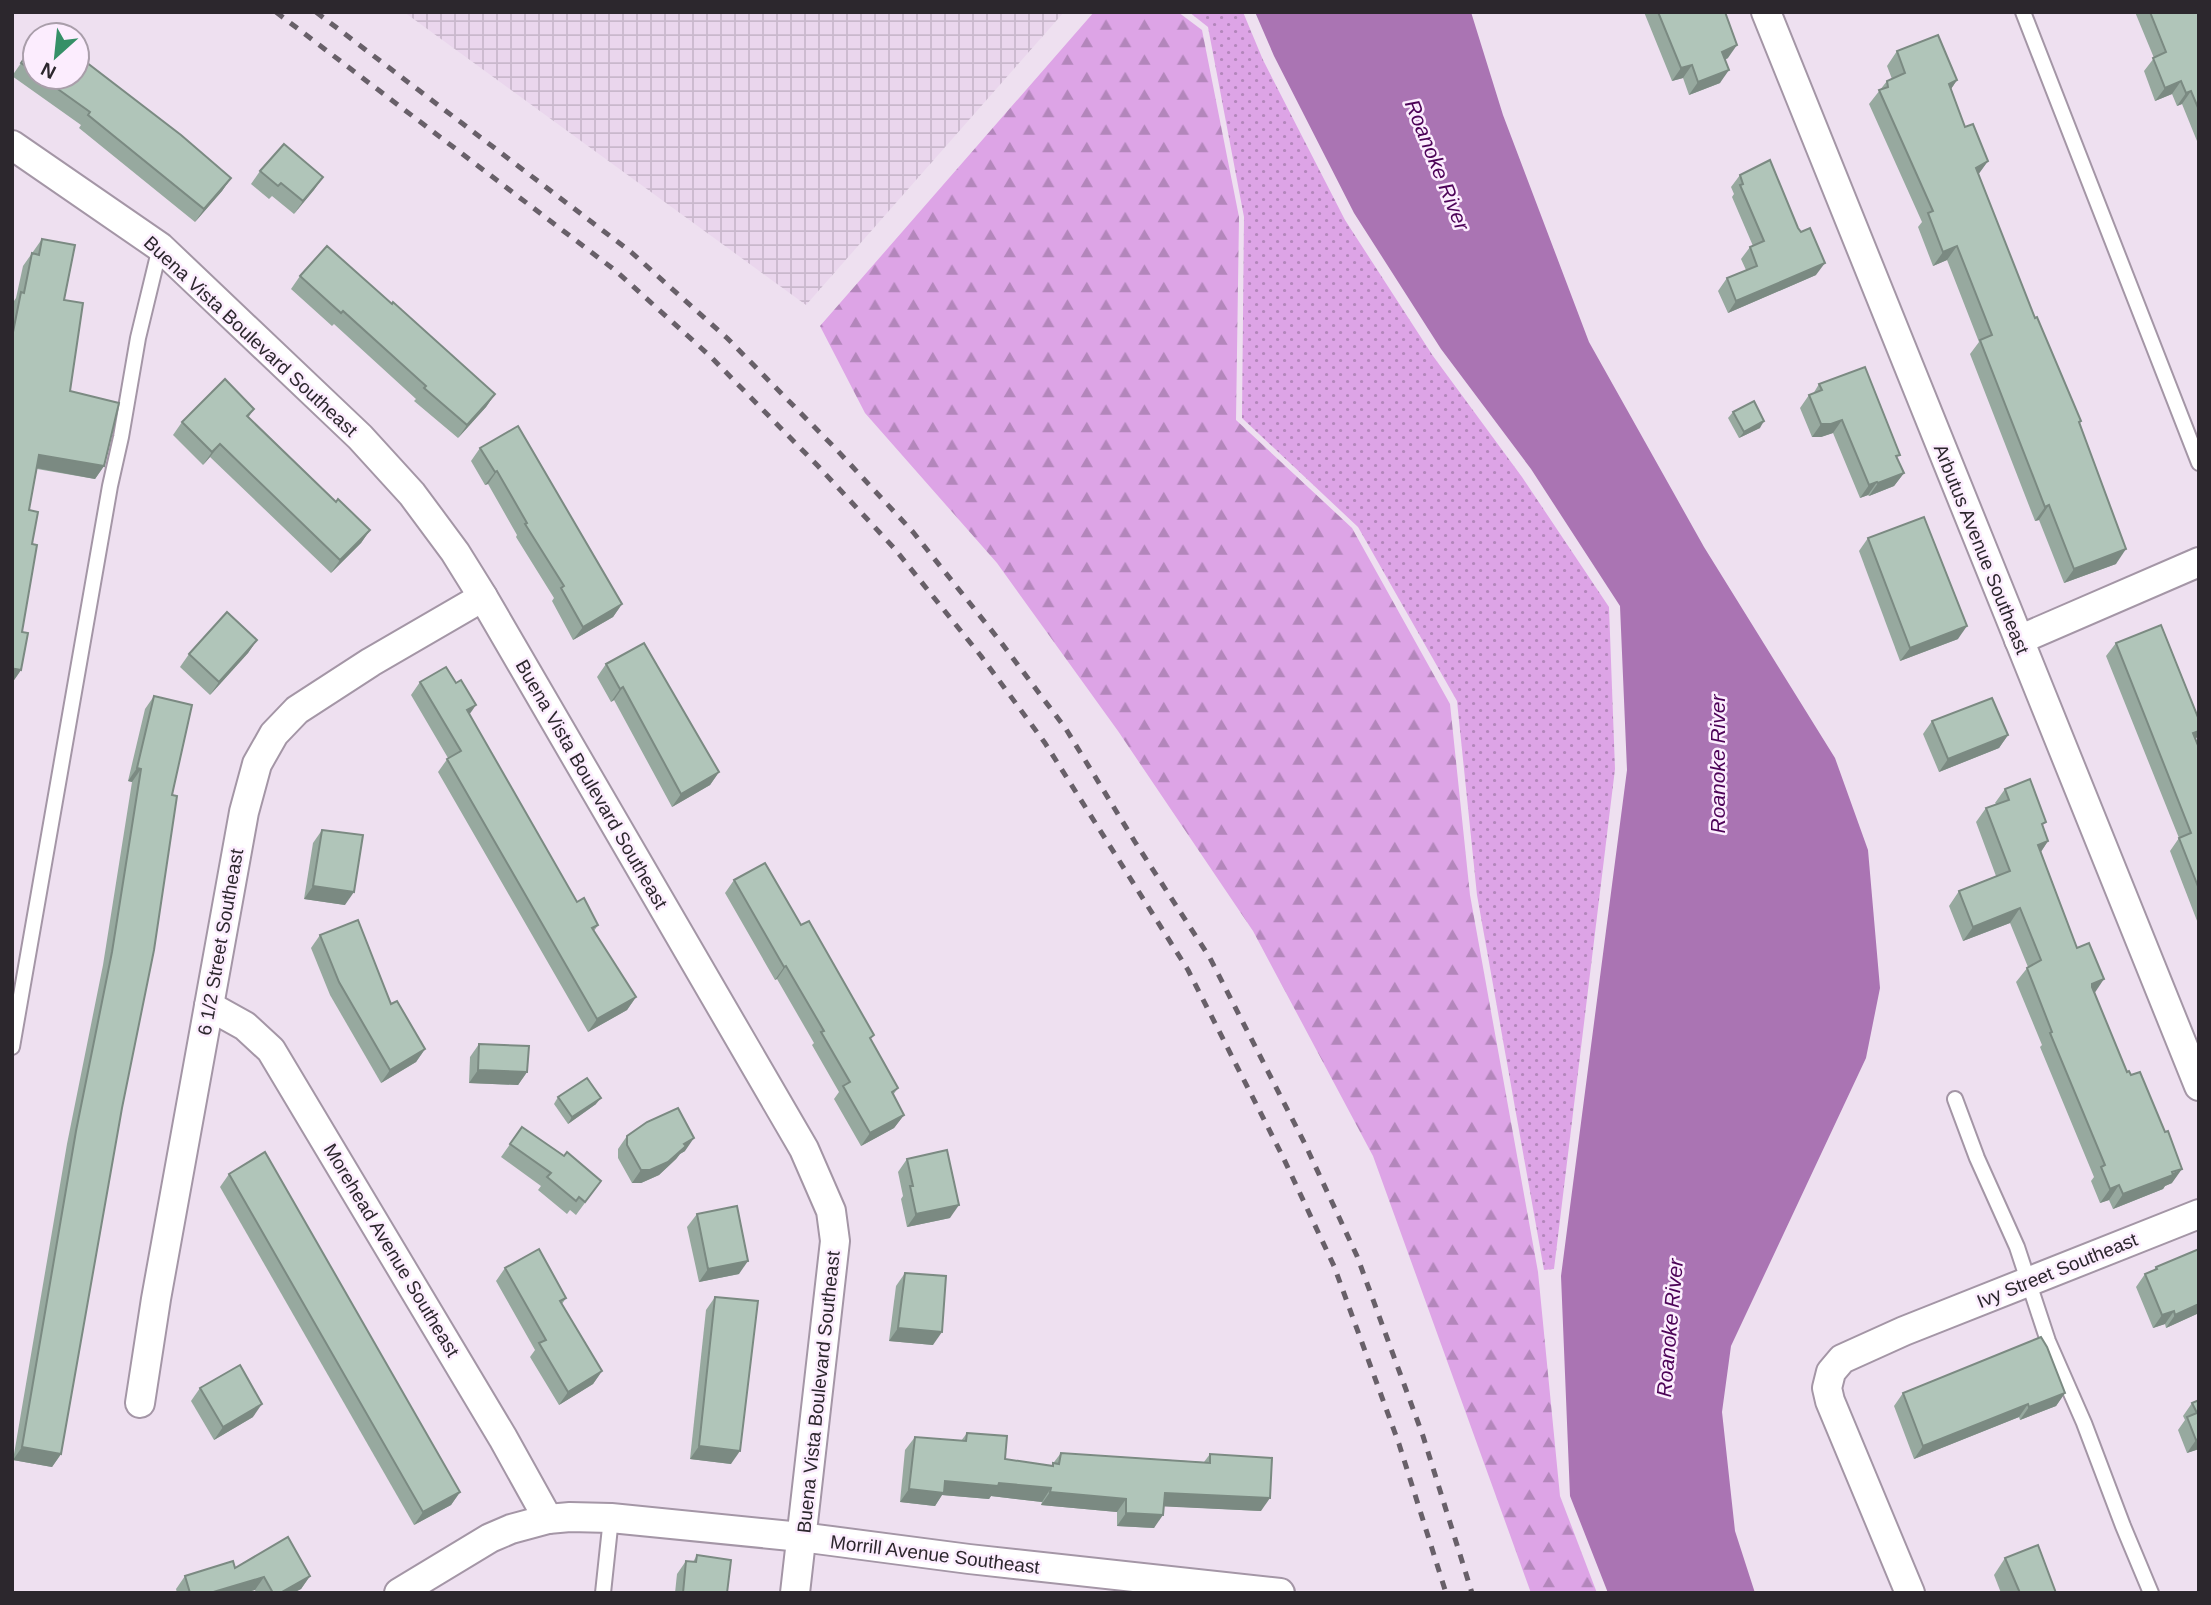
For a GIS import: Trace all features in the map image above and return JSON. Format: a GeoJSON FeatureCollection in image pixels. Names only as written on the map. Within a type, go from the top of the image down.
{"type":"FeatureCollection","features":[{"type":"Feature","properties":{"kind":"street","name":"Arbutus Avenue Southeast"},"geometry":{"type":"LineString","coordinates":[[1766,12],[2199,1086]]}},
{"type":"Feature","properties":{"kind":"street","name":"Buena Vista Boulevard Southeast"},"geometry":{"type":"LineString","coordinates":[[12,145],[160,247],[360,437],[426,513],[483,597],[797,1137],[831,1210],[835,1241],[795,1593]]}},
{"type":"Feature","properties":{"kind":"street"},"geometry":{"type":"LineString","coordinates":[[2019,639],[2199,562]]}},
{"type":"Feature","properties":{"kind":"street","name":"6 1/2 Street Southeast"},"geometry":{"type":"LineString","coordinates":[[140,1403],[244,812],[257,764],[274,734],[297,710],[360,669],[483,597]]}},
{"type":"Feature","properties":{"kind":"street","name":"Morehead Avenue Southeast"},"geometry":{"type":"LineString","coordinates":[[209,1006],[245,1026],[271,1050],[496,1426],[548,1519]]}},
{"type":"Feature","properties":{"kind":"street","name":"Ivy Street Southeast"},"geometry":{"type":"LineString","coordinates":[[1910,1593],[1830,1401],[1828,1388],[1831,1372],[1842,1359],[1915,1326],[2199,1214]]}},
{"type":"Feature","properties":{"kind":"street","name":"Morrill Avenue Southeast"},"geometry":{"type":"LineString","coordinates":[[399,1593],[490,1538],[548,1519],[570,1517],[611,1518],[802,1537],[983,1561],[1280,1593]]}},
{"type":"Feature","properties":{"kind":"lane"},"geometry":{"type":"LineString","coordinates":[[2022,12],[2199,463]]}},
{"type":"Feature","properties":{"kind":"lane"},"geometry":{"type":"LineString","coordinates":[[12,1047],[110,486],[138,338],[160,247]]}},
{"type":"Feature","properties":{"kind":"lane"},"geometry":{"type":"LineString","coordinates":[[1955,1100],[1977,1158],[2017,1247],[2048,1341],[2084,1423],[2151,1593]]}},
{"type":"Feature","properties":{"kind":"lane"},"geometry":{"type":"LineString","coordinates":[[603,1593],[611,1518]]}},
{"type":"Feature","properties":{"kind":"shaded area"},"geometry":{"type":"Polygon","coordinates":[[[404,12],[1064,12],[806,305],[404,12]]]}},
{"type":"Feature","properties":{"kind":"green space"},"geometry":{"type":"Polygon","coordinates":[[[1094,12],[1178,12],[1202,30],[1239,217],[1236,420],[1352,528],[1450,704],[1470,895],[1538,1272],[1560,1496],[1597,1593],[1531,1593],[1373,1156],[1253,931],[1118,731],[997,563],[865,413],[820,326],[1094,12]]]}},
{"type":"Feature","properties":{"kind":"green space"},"geometry":{"type":"Polygon","coordinates":[[[1189,12],[1243,12],[1263,60],[1345,220],[1433,356],[1522,477],[1609,607],[1615,769],[1554,1269],[1544,1270],[1477,895],[1457,701],[1358,527],[1242,418],[1244,217],[1208,27],[1189,12]]]}},
{"type":"Feature","properties":{"kind":"water","name":"Roanoke River"},"geometry":{"type":"Polygon","coordinates":[[[1255,12],[1471,12],[1503,115],[1589,342],[1704,547],[1835,758],[1868,850],[1880,988],[1866,1058],[1731,1346],[1722,1412],[1735,1531],[1755,1593],[1608,1593],[1570,1496],[1561,1276],[1627,770],[1620,606],[1531,469],[1441,349],[1354,213],[1274,56],[1255,12]]]}},
{"type":"Feature","properties":{"kind":"building"},"geometry":{"type":"Polygon","coordinates":[[[1658,12],[1725,12],[1737,45],[1722,52],[1729,70],[1698,82],[1692,65],[1681,68],[1658,12]]]}},
{"type":"Feature","properties":{"kind":"building"},"geometry":{"type":"Polygon","coordinates":[[[2150,12],[2199,12],[2199,110],[2191,91],[2186,93],[2181,81],[2165,88],[2153,58],[2166,52],[2150,12]]]}},
{"type":"Feature","properties":{"kind":"building"},"geometry":{"type":"Polygon","coordinates":[[[1938,35],[1957,80],[1949,84],[1965,127],[1973,124],[1988,161],[1976,168],[2035,318],[2037,317],[2081,421],[2079,422],[2126,549],[2074,569],[2049,505],[2045,507],[1980,340],[1992,335],[1957,246],[1943,252],[1928,213],[1933,211],[1879,90],[1888,87],[1887,81],[1905,73],[1897,51],[1938,35]]]}},
{"type":"Feature","properties":{"kind":"building"},"geometry":{"type":"Polygon","coordinates":[[[91,66],[181,135],[231,178],[204,209],[88,115],[90,112],[61,91],[91,91],[91,66]]]}},
{"type":"Feature","properties":{"kind":"building"},"geometry":{"type":"Polygon","coordinates":[[[284,144],[323,177],[303,201],[281,183],[278,186],[260,171],[284,144]]]}},
{"type":"Feature","properties":{"kind":"building"},"geometry":{"type":"Polygon","coordinates":[[[1770,160],[1798,228],[1801,232],[1810,228],[1825,263],[1736,301],[1727,278],[1757,266],[1750,247],[1764,241],[1740,185],[1743,184],[1740,175],[1770,160]]]}},
{"type":"Feature","properties":{"kind":"building"},"geometry":{"type":"Polygon","coordinates":[[[42,239],[75,245],[64,300],[83,303],[70,391],[119,403],[104,466],[39,455],[29,510],[38,512],[32,544],[37,545],[22,632],[28,633],[21,670],[15,669],[12,682],[12,337],[32,253],[39,255],[42,239]]]}},
{"type":"Feature","properties":{"kind":"building"},"geometry":{"type":"Polygon","coordinates":[[[327,246],[495,394],[467,425],[343,311],[341,313],[300,276],[327,246]]]}},
{"type":"Feature","properties":{"kind":"building"},"geometry":{"type":"Polygon","coordinates":[[[1865,367],[1900,455],[1896,456],[1904,473],[1869,485],[1842,420],[1821,424],[1809,395],[1822,390],[1819,384],[1865,367]]]}},
{"type":"Feature","properties":{"kind":"building"},"geometry":{"type":"Polygon","coordinates":[[[225,379],[254,409],[247,416],[336,502],[338,499],[370,530],[340,560],[220,444],[212,452],[182,422],[225,379]]]}},
{"type":"Feature","properties":{"kind":"building"},"geometry":{"type":"Polygon","coordinates":[[[1754,401],[1764,421],[1744,432],[1733,412],[1754,401]]]}},
{"type":"Feature","properties":{"kind":"building"},"geometry":{"type":"Polygon","coordinates":[[[518,426],[622,604],[583,627],[561,588],[564,586],[525,524],[527,523],[497,471],[495,472],[480,448],[518,426]]]}},
{"type":"Feature","properties":{"kind":"building"},"geometry":{"type":"Polygon","coordinates":[[[1924,517],[1967,626],[1910,648],[1868,538],[1924,517]]]}},
{"type":"Feature","properties":{"kind":"building"},"geometry":{"type":"Polygon","coordinates":[[[227,612],[257,640],[219,682],[189,654],[227,612]]]}},
{"type":"Feature","properties":{"kind":"building"},"geometry":{"type":"Polygon","coordinates":[[[2161,625],[2199,720],[2199,731],[2193,733],[2199,748],[2199,889],[2179,838],[2191,833],[2116,643],[2161,625]]]}},
{"type":"Feature","properties":{"kind":"building"},"geometry":{"type":"Polygon","coordinates":[[[644,643],[719,772],[681,794],[623,687],[620,689],[606,664],[644,643]]]}},
{"type":"Feature","properties":{"kind":"building"},"geometry":{"type":"Polygon","coordinates":[[[446,667],[456,683],[461,680],[476,705],[467,710],[577,902],[584,898],[598,925],[592,928],[636,997],[597,1019],[447,759],[461,751],[420,682],[446,667]]]}},
{"type":"Feature","properties":{"kind":"building"},"geometry":{"type":"Polygon","coordinates":[[[154,696],[192,705],[172,795],[177,796],[154,950],[122,1108],[61,1454],[22,1447],[76,1131],[112,952],[141,769],[137,768],[154,696]]]}},
{"type":"Feature","properties":{"kind":"building"},"geometry":{"type":"Polygon","coordinates":[[[1992,698],[2008,735],[1948,759],[1932,721],[1992,698]]]}},
{"type":"Feature","properties":{"kind":"building"},"geometry":{"type":"Polygon","coordinates":[[[2030,779],[2046,822],[2042,824],[2048,841],[2038,845],[2077,948],[2089,943],[2104,979],[2092,984],[2092,987],[2127,1072],[2131,1075],[2140,1072],[2165,1132],[2168,1131],[2182,1169],[2123,1194],[2119,1185],[2110,1189],[2101,1167],[2105,1165],[2050,1033],[2052,1032],[2027,968],[2041,960],[2020,908],[1973,927],[1959,891],[2010,871],[1986,808],[2009,800],[2005,789],[2030,779]]]}},
{"type":"Feature","properties":{"kind":"building"},"geometry":{"type":"Polygon","coordinates":[[[322,830],[363,835],[354,892],[313,886],[322,830]]]}},
{"type":"Feature","properties":{"kind":"building"},"geometry":{"type":"Polygon","coordinates":[[[765,863],[801,925],[809,921],[874,1035],[870,1038],[898,1088],[892,1092],[904,1115],[870,1133],[843,1086],[850,1082],[821,1032],[824,1031],[734,880],[765,863]]]}},
{"type":"Feature","properties":{"kind":"building"},"geometry":{"type":"Polygon","coordinates":[[[358,920],[391,1004],[397,1001],[425,1049],[390,1070],[339,982],[320,935],[358,920]]]}},
{"type":"Feature","properties":{"kind":"building"},"geometry":{"type":"Polygon","coordinates":[[[479,1044],[529,1046],[527,1072],[478,1070],[479,1044]]]}},
{"type":"Feature","properties":{"kind":"building"},"geometry":{"type":"Polygon","coordinates":[[[587,1078],[601,1098],[572,1117],[558,1097],[587,1078]]]}},
{"type":"Feature","properties":{"kind":"building"},"geometry":{"type":"Polygon","coordinates":[[[678,1108],[694,1138],[684,1144],[686,1146],[668,1162],[650,1170],[641,1170],[627,1145],[627,1136],[647,1122],[678,1108]]]}},
{"type":"Feature","properties":{"kind":"building"},"geometry":{"type":"Polygon","coordinates":[[[522,1127],[564,1156],[567,1152],[601,1181],[585,1202],[579,1197],[576,1201],[547,1177],[551,1173],[510,1144],[522,1127]]]}},
{"type":"Feature","properties":{"kind":"building"},"geometry":{"type":"Polygon","coordinates":[[[947,1150],[959,1205],[916,1214],[907,1159],[947,1150]]]}},
{"type":"Feature","properties":{"kind":"building"},"geometry":{"type":"Polygon","coordinates":[[[265,1152],[460,1492],[423,1512],[229,1174],[265,1152]]]}},
{"type":"Feature","properties":{"kind":"building"},"geometry":{"type":"Polygon","coordinates":[[[737,1206],[748,1261],[708,1269],[697,1214],[737,1206]]]}},
{"type":"Feature","properties":{"kind":"building"},"geometry":{"type":"Polygon","coordinates":[[[539,1249],[566,1298],[560,1301],[602,1371],[568,1392],[539,1343],[546,1340],[505,1268],[539,1249]]]}},
{"type":"Feature","properties":{"kind":"building"},"geometry":{"type":"Polygon","coordinates":[[[2199,1249],[2199,1304],[2175,1315],[2174,1311],[2162,1315],[2145,1274],[2199,1249]]]}},
{"type":"Feature","properties":{"kind":"building"},"geometry":{"type":"Polygon","coordinates":[[[905,1273],[946,1276],[942,1332],[898,1328],[905,1273]]]}},
{"type":"Feature","properties":{"kind":"building"},"geometry":{"type":"Polygon","coordinates":[[[715,1297],[758,1301],[740,1451],[699,1446],[715,1297]]]}},
{"type":"Feature","properties":{"kind":"building"},"geometry":{"type":"Polygon","coordinates":[[[2041,1337],[2065,1393],[2029,1407],[2028,1404],[1923,1446],[1903,1393],[2041,1337]]]}},
{"type":"Feature","properties":{"kind":"building"},"geometry":{"type":"Polygon","coordinates":[[[240,1365],[262,1404],[223,1427],[200,1388],[240,1365]]]}},
{"type":"Feature","properties":{"kind":"building"},"geometry":{"type":"Polygon","coordinates":[[[2199,1400],[2199,1439],[2196,1440],[2187,1417],[2197,1413],[2192,1403],[2199,1400]]]}},
{"type":"Feature","properties":{"kind":"building"},"geometry":{"type":"Polygon","coordinates":[[[967,1433],[1007,1436],[1005,1459],[1053,1466],[1053,1463],[1059,1464],[1061,1453],[1210,1463],[1210,1454],[1272,1458],[1270,1498],[1165,1493],[1163,1515],[1126,1513],[1126,1499],[1050,1492],[1051,1488],[945,1481],[944,1493],[909,1489],[915,1437],[966,1441],[967,1433]]]}},
{"type":"Feature","properties":{"kind":"building"},"geometry":{"type":"Polygon","coordinates":[[[288,1537],[310,1576],[280,1593],[273,1593],[264,1577],[210,1593],[190,1593],[185,1576],[233,1561],[235,1568],[288,1537]]]}},
{"type":"Feature","properties":{"kind":"building"},"geometry":{"type":"Polygon","coordinates":[[[2038,1545],[2056,1593],[2020,1593],[2005,1558],[2038,1545]]]}},
{"type":"Feature","properties":{"kind":"building"},"geometry":{"type":"Polygon","coordinates":[[[697,1555],[731,1560],[727,1593],[683,1593],[686,1561],[696,1562],[697,1555]]]}},
{"type":"Feature","properties":{"kind":"railway"},"geometry":{"type":"LineString","coordinates":[[276,12],[616,271],[710,356],[894,548],[981,656],[1045,743],[1188,970],[1282,1155],[1334,1266],[1399,1444],[1446,1593]]}},
{"type":"Feature","properties":{"kind":"railway"},"geometry":{"type":"LineString","coordinates":[[316,12],[631,252],[727,338],[913,532],[1066,729],[1210,958],[1305,1144],[1357,1256],[1423,1436],[1472,1593]]}}]}
